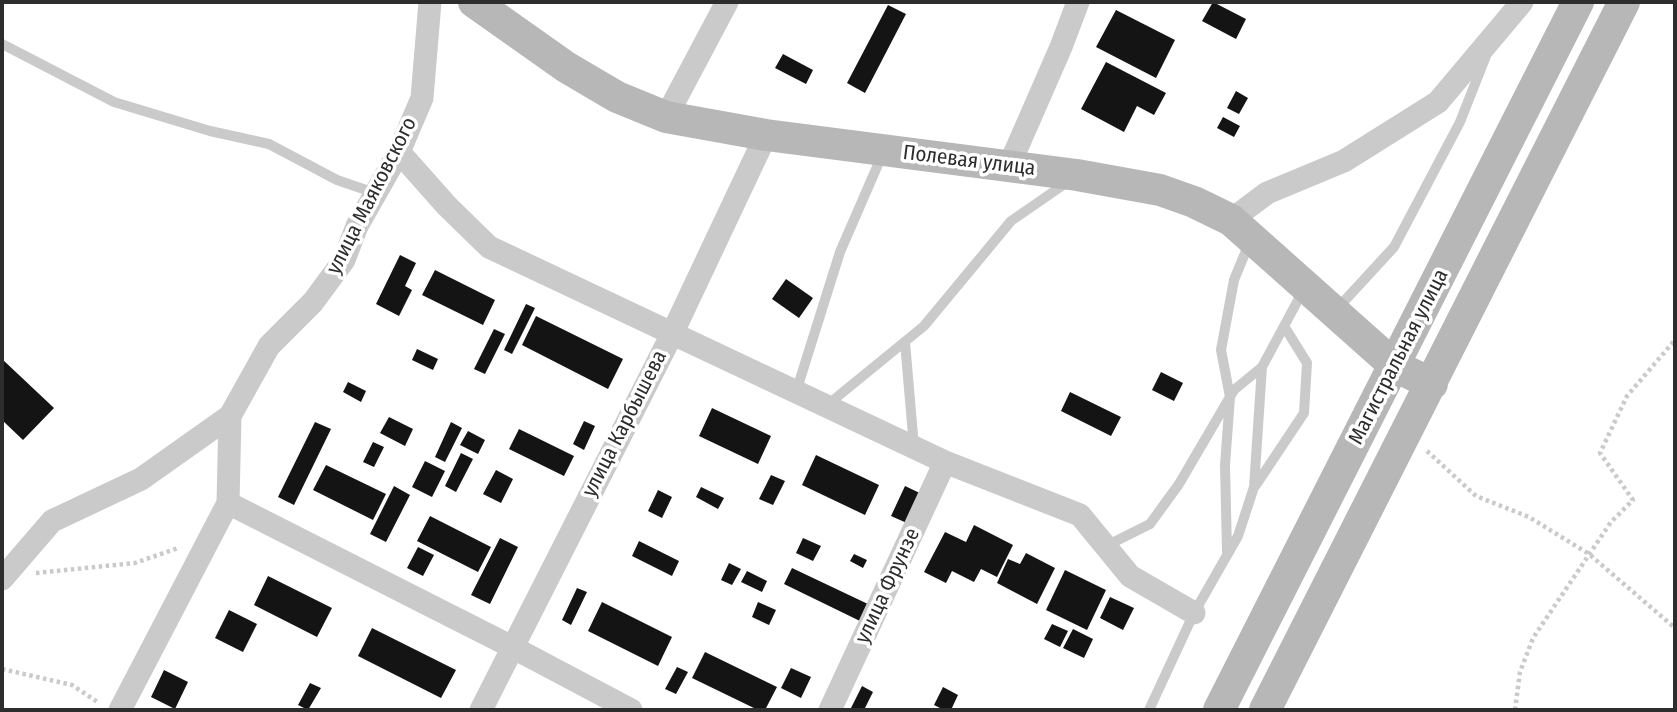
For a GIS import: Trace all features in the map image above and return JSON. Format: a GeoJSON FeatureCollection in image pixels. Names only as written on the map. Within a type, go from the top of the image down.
{"type":"FeatureCollection","features":[{"type":"Feature","properties":{"kind":"main road","name":"Полевая улица"},"geometry":{"type":"LineString","coordinates":[[474,2],[566,67],[617,97],[666,117],[766,135],[1077,175],[1160,190],[1194,202],[1241,229],[1395,366],[1432,384]]}},
{"type":"Feature","properties":{"kind":"main road","name":"Магистральная улица"},"geometry":{"type":"LineString","coordinates":[[1219,710],[1578,2]]}},
{"type":"Feature","properties":{"kind":"main road","name":"Магистральная улица"},"geometry":{"type":"LineString","coordinates":[[1265,710],[1624,2]]}},
{"type":"Feature","properties":{"kind":"street","name":"улица Маяковского"},"geometry":{"type":"LineString","coordinates":[[110,707],[228,503],[230,416],[269,346],[313,302],[344,260],[357,226],[399,152],[422,98],[430,2]]}},
{"type":"Feature","properties":{"kind":"street"},"geometry":{"type":"LineString","coordinates":[[666,117],[727,2]]}},
{"type":"Feature","properties":{"kind":"street"},"geometry":{"type":"LineString","coordinates":[[1009,166],[1078,2]]}},
{"type":"Feature","properties":{"kind":"street"},"geometry":{"type":"LineString","coordinates":[[1241,229],[1267,193],[1344,160],[1438,102],[1522,2]]}},
{"type":"Feature","properties":{"kind":"street","name":"улица Карбышева"},"geometry":{"type":"LineString","coordinates":[[481,710],[671,334],[766,135]]}},
{"type":"Feature","properties":{"kind":"street"},"geometry":{"type":"LineString","coordinates":[[399,152],[447,206],[489,247],[946,462],[1080,515],[1130,576],[1194,613]]}},
{"type":"Feature","properties":{"kind":"street"},"geometry":{"type":"LineString","coordinates":[[3,578],[52,521],[141,480],[230,416]]}},
{"type":"Feature","properties":{"kind":"street","name":"улица Фрунзе"},"geometry":{"type":"LineString","coordinates":[[830,710],[946,462]]}},
{"type":"Feature","properties":{"kind":"street"},"geometry":{"type":"LineString","coordinates":[[228,503],[631,710]]}},
{"type":"Feature","properties":{"kind":"lane"},"geometry":{"type":"LineString","coordinates":[[1334,312],[1394,247],[1460,122],[1496,32]]}},
{"type":"Feature","properties":{"kind":"lane"},"geometry":{"type":"LineString","coordinates":[[2,44],[114,102],[210,131],[269,144],[337,180],[375,193]]}},
{"type":"Feature","properties":{"kind":"lane"},"geometry":{"type":"LineString","coordinates":[[796,392],[840,252],[884,150]]}},
{"type":"Feature","properties":{"kind":"lane"},"geometry":{"type":"LineString","coordinates":[[826,405],[925,326],[1012,221],[1077,175]]}},
{"type":"Feature","properties":{"kind":"lane"},"geometry":{"type":"LineString","coordinates":[[1227,555],[1225,465],[1230,397],[1221,350],[1241,229]]}},
{"type":"Feature","properties":{"kind":"lane"},"geometry":{"type":"LineString","coordinates":[[1107,546],[1150,524],[1178,484],[1234,390],[1262,367],[1306,286]]}},
{"type":"Feature","properties":{"kind":"lane"},"geometry":{"type":"LineString","coordinates":[[1149,710],[1194,613],[1238,536],[1255,487],[1304,413],[1307,363],[1284,326]]}},
{"type":"Feature","properties":{"kind":"lane"},"geometry":{"type":"LineString","coordinates":[[905,342],[914,447]]}},
{"type":"Feature","properties":{"kind":"lane"},"geometry":{"type":"LineString","coordinates":[[1255,487],[1262,367]]}},
{"type":"Feature","properties":{"kind":"path"},"geometry":{"type":"LineString","coordinates":[[1514,710],[1520,672],[1533,638],[1611,522],[1633,500],[1601,453],[1627,396],[1675,340]]}},
{"type":"Feature","properties":{"kind":"path"},"geometry":{"type":"LineString","coordinates":[[1407,433],[1476,496],[1529,517],[1589,554],[1675,628]]}},
{"type":"Feature","properties":{"kind":"path"},"geometry":{"type":"LineString","coordinates":[[3,578],[135,563],[210,538]]}},
{"type":"Feature","properties":{"kind":"path"},"geometry":{"type":"LineString","coordinates":[[2,669],[72,685],[110,707]]}},
{"type":"Feature","properties":{"kind":"building"},"geometry":{"type":"Polygon","coordinates":[[[1213,2],[1246,19],[1236,39],[1202,21],[1213,2]]]}},
{"type":"Feature","properties":{"kind":"building"},"geometry":{"type":"Polygon","coordinates":[[[888,5],[906,14],[865,93],[847,83],[888,5]]]}},
{"type":"Feature","properties":{"kind":"building"},"geometry":{"type":"Polygon","coordinates":[[[1116,10],[1175,40],[1156,78],[1096,47],[1116,10]]]}},
{"type":"Feature","properties":{"kind":"building"},"geometry":{"type":"Polygon","coordinates":[[[783,54],[813,70],[806,84],[775,68],[783,54]]]}},
{"type":"Feature","properties":{"kind":"building"},"geometry":{"type":"Polygon","coordinates":[[[1106,62],[1166,93],[1154,115],[1137,106],[1124,132],[1081,109],[1106,62]]]}},
{"type":"Feature","properties":{"kind":"building"},"geometry":{"type":"Polygon","coordinates":[[[1236,91],[1248,98],[1239,114],[1227,108],[1236,91]]]}},
{"type":"Feature","properties":{"kind":"building"},"geometry":{"type":"Polygon","coordinates":[[[1223,117],[1240,126],[1234,137],[1217,128],[1223,117]]]}},
{"type":"Feature","properties":{"kind":"building"},"geometry":{"type":"Polygon","coordinates":[[[400,255],[416,263],[405,286],[412,290],[399,316],[376,304],[400,255]]]}},
{"type":"Feature","properties":{"kind":"building"},"geometry":{"type":"Polygon","coordinates":[[[435,270],[495,300],[483,325],[422,295],[435,270]]]}},
{"type":"Feature","properties":{"kind":"building"},"geometry":{"type":"Polygon","coordinates":[[[786,279],[813,298],[799,318],[772,299],[786,279]]]}},
{"type":"Feature","properties":{"kind":"building"},"geometry":{"type":"Polygon","coordinates":[[[526,304],[535,308],[512,354],[504,350],[526,304]]]}},
{"type":"Feature","properties":{"kind":"building"},"geometry":{"type":"Polygon","coordinates":[[[536,316],[623,359],[608,389],[522,345],[536,316]]]}},
{"type":"Feature","properties":{"kind":"building"},"geometry":{"type":"Polygon","coordinates":[[[494,329],[505,334],[485,374],[474,369],[494,329]]]}},
{"type":"Feature","properties":{"kind":"building"},"geometry":{"type":"Polygon","coordinates":[[[417,349],[438,359],[433,370],[412,360],[417,349]]]}},
{"type":"Feature","properties":{"kind":"building"},"geometry":{"type":"Polygon","coordinates":[[[2,359],[54,408],[23,440],[2,420],[2,359]]]}},
{"type":"Feature","properties":{"kind":"building"},"geometry":{"type":"Polygon","coordinates":[[[1161,372],[1183,383],[1174,401],[1152,390],[1161,372]]]}},
{"type":"Feature","properties":{"kind":"building"},"geometry":{"type":"Polygon","coordinates":[[[348,382],[366,391],[361,402],[343,392],[348,382]]]}},
{"type":"Feature","properties":{"kind":"building"},"geometry":{"type":"Polygon","coordinates":[[[1070,392],[1121,417],[1111,436],[1061,411],[1070,392]]]}},
{"type":"Feature","properties":{"kind":"building"},"geometry":{"type":"Polygon","coordinates":[[[712,408],[771,436],[758,464],[699,436],[712,408]]]}},
{"type":"Feature","properties":{"kind":"building"},"geometry":{"type":"Polygon","coordinates":[[[389,417],[413,429],[405,446],[380,433],[389,417]]]}},
{"type":"Feature","properties":{"kind":"building"},"geometry":{"type":"Polygon","coordinates":[[[584,421],[595,426],[584,450],[573,444],[584,421]]]}},
{"type":"Feature","properties":{"kind":"building"},"geometry":{"type":"Polygon","coordinates":[[[315,422],[331,429],[294,505],[278,497],[315,422]]]}},
{"type":"Feature","properties":{"kind":"building"},"geometry":{"type":"Polygon","coordinates":[[[451,422],[462,428],[445,462],[435,457],[451,422]]]}},
{"type":"Feature","properties":{"kind":"building"},"geometry":{"type":"Polygon","coordinates":[[[519,429],[574,456],[564,476],[509,449],[519,429]]]}},
{"type":"Feature","properties":{"kind":"building"},"geometry":{"type":"Polygon","coordinates":[[[468,431],[485,440],[478,454],[460,445],[468,431]]]}},
{"type":"Feature","properties":{"kind":"building"},"geometry":{"type":"Polygon","coordinates":[[[373,442],[384,447],[374,467],[363,462],[373,442]]]}},
{"type":"Feature","properties":{"kind":"building"},"geometry":{"type":"Polygon","coordinates":[[[461,453],[473,459],[456,492],[445,486],[461,453]]]}},
{"type":"Feature","properties":{"kind":"building"},"geometry":{"type":"Polygon","coordinates":[[[816,455],[879,485],[865,515],[802,485],[816,455]]]}},
{"type":"Feature","properties":{"kind":"building"},"geometry":{"type":"Polygon","coordinates":[[[425,461],[445,471],[432,497],[412,487],[425,461]]]}},
{"type":"Feature","properties":{"kind":"building"},"geometry":{"type":"Polygon","coordinates":[[[326,465],[386,494],[373,520],[313,490],[326,465]]]}},
{"type":"Feature","properties":{"kind":"building"},"geometry":{"type":"Polygon","coordinates":[[[496,470],[513,479],[501,503],[483,494],[496,470]]]}},
{"type":"Feature","properties":{"kind":"building"},"geometry":{"type":"Polygon","coordinates":[[[771,475],[785,481],[773,505],[759,499],[771,475]]]}},
{"type":"Feature","properties":{"kind":"building"},"geometry":{"type":"Polygon","coordinates":[[[394,486],[410,495],[386,542],[370,534],[394,486]]]}},
{"type":"Feature","properties":{"kind":"building"},"geometry":{"type":"Polygon","coordinates":[[[905,486],[924,495],[909,524],[891,516],[905,486]]]}},
{"type":"Feature","properties":{"kind":"building"},"geometry":{"type":"Polygon","coordinates":[[[701,487],[724,498],[718,509],[696,497],[701,487]]]}},
{"type":"Feature","properties":{"kind":"building"},"geometry":{"type":"Polygon","coordinates":[[[658,490],[672,497],[662,518],[648,511],[658,490]]]}},
{"type":"Feature","properties":{"kind":"building"},"geometry":{"type":"Polygon","coordinates":[[[430,516],[491,547],[478,572],[417,541],[430,516]]]}},
{"type":"Feature","properties":{"kind":"building"},"geometry":{"type":"Polygon","coordinates":[[[974,525],[1013,545],[997,577],[981,569],[974,582],[952,571],[946,583],[924,572],[945,532],[966,542],[974,525]]]}},
{"type":"Feature","properties":{"kind":"building"},"geometry":{"type":"Polygon","coordinates":[[[500,538],[518,547],[490,604],[471,595],[500,538]]]}},
{"type":"Feature","properties":{"kind":"building"},"geometry":{"type":"Polygon","coordinates":[[[803,538],[821,546],[813,561],[796,553],[803,538]]]}},
{"type":"Feature","properties":{"kind":"building"},"geometry":{"type":"Polygon","coordinates":[[[639,541],[679,561],[672,576],[632,556],[639,541]]]}},
{"type":"Feature","properties":{"kind":"building"},"geometry":{"type":"Polygon","coordinates":[[[418,547],[434,555],[423,576],[407,568],[418,547]]]}},
{"type":"Feature","properties":{"kind":"building"},"geometry":{"type":"Polygon","coordinates":[[[1026,553],[1055,568],[1037,604],[997,583],[1008,559],[1020,564],[1026,553]]]}},
{"type":"Feature","properties":{"kind":"building"},"geometry":{"type":"Polygon","coordinates":[[[854,554],[867,560],[863,568],[850,561],[854,554]]]}},
{"type":"Feature","properties":{"kind":"building"},"geometry":{"type":"Polygon","coordinates":[[[729,563],[741,569],[732,585],[721,580],[729,563]]]}},
{"type":"Feature","properties":{"kind":"building"},"geometry":{"type":"Polygon","coordinates":[[[792,568],[870,605],[862,622],[784,584],[792,568]]]}},
{"type":"Feature","properties":{"kind":"building"},"geometry":{"type":"Polygon","coordinates":[[[1065,570],[1106,590],[1087,630],[1046,610],[1065,570]]]}},
{"type":"Feature","properties":{"kind":"building"},"geometry":{"type":"Polygon","coordinates":[[[747,571],[767,581],[762,592],[741,582],[747,571]]]}},
{"type":"Feature","properties":{"kind":"building"},"geometry":{"type":"Polygon","coordinates":[[[268,576],[332,608],[317,637],[254,605],[268,576]]]}},
{"type":"Feature","properties":{"kind":"building"},"geometry":{"type":"Polygon","coordinates":[[[577,588],[587,592],[571,625],[562,620],[577,588]]]}},
{"type":"Feature","properties":{"kind":"building"},"geometry":{"type":"Polygon","coordinates":[[[1110,597],[1134,608],[1123,630],[1100,618],[1110,597]]]}},
{"type":"Feature","properties":{"kind":"building"},"geometry":{"type":"Polygon","coordinates":[[[602,602],[672,637],[658,666],[588,631],[602,602]]]}},
{"type":"Feature","properties":{"kind":"building"},"geometry":{"type":"Polygon","coordinates":[[[758,602],[776,610],[769,625],[752,617],[758,602]]]}},
{"type":"Feature","properties":{"kind":"building"},"geometry":{"type":"Polygon","coordinates":[[[229,610],[257,624],[243,652],[215,638],[229,610]]]}},
{"type":"Feature","properties":{"kind":"building"},"geometry":{"type":"Polygon","coordinates":[[[1052,624],[1068,631],[1060,647],[1044,639],[1052,624]]]}},
{"type":"Feature","properties":{"kind":"building"},"geometry":{"type":"Polygon","coordinates":[[[372,628],[456,670],[441,698],[358,656],[372,628]]]}},
{"type":"Feature","properties":{"kind":"building"},"geometry":{"type":"Polygon","coordinates":[[[1073,629],[1093,639],[1084,658],[1063,648],[1073,629]]]}},
{"type":"Feature","properties":{"kind":"building"},"geometry":{"type":"Polygon","coordinates":[[[705,652],[777,687],[765,710],[758,710],[692,678],[705,652]]]}},
{"type":"Feature","properties":{"kind":"building"},"geometry":{"type":"Polygon","coordinates":[[[677,667],[688,672],[676,694],[665,689],[677,667]]]}},
{"type":"Feature","properties":{"kind":"building"},"geometry":{"type":"Polygon","coordinates":[[[791,668],[811,677],[801,698],[781,688],[791,668]]]}},
{"type":"Feature","properties":{"kind":"building"},"geometry":{"type":"Polygon","coordinates":[[[164,670],[188,682],[175,709],[151,697],[164,670]]]}},
{"type":"Feature","properties":{"kind":"building"},"geometry":{"type":"Polygon","coordinates":[[[310,683],[321,688],[308,710],[298,705],[310,683]]]}},
{"type":"Feature","properties":{"kind":"building"},"geometry":{"type":"Polygon","coordinates":[[[862,686],[873,692],[864,710],[850,710],[862,686]]]}},
{"type":"Feature","properties":{"kind":"building"},"geometry":{"type":"Polygon","coordinates":[[[943,687],[958,695],[951,710],[934,705],[943,687]]]}}]}
